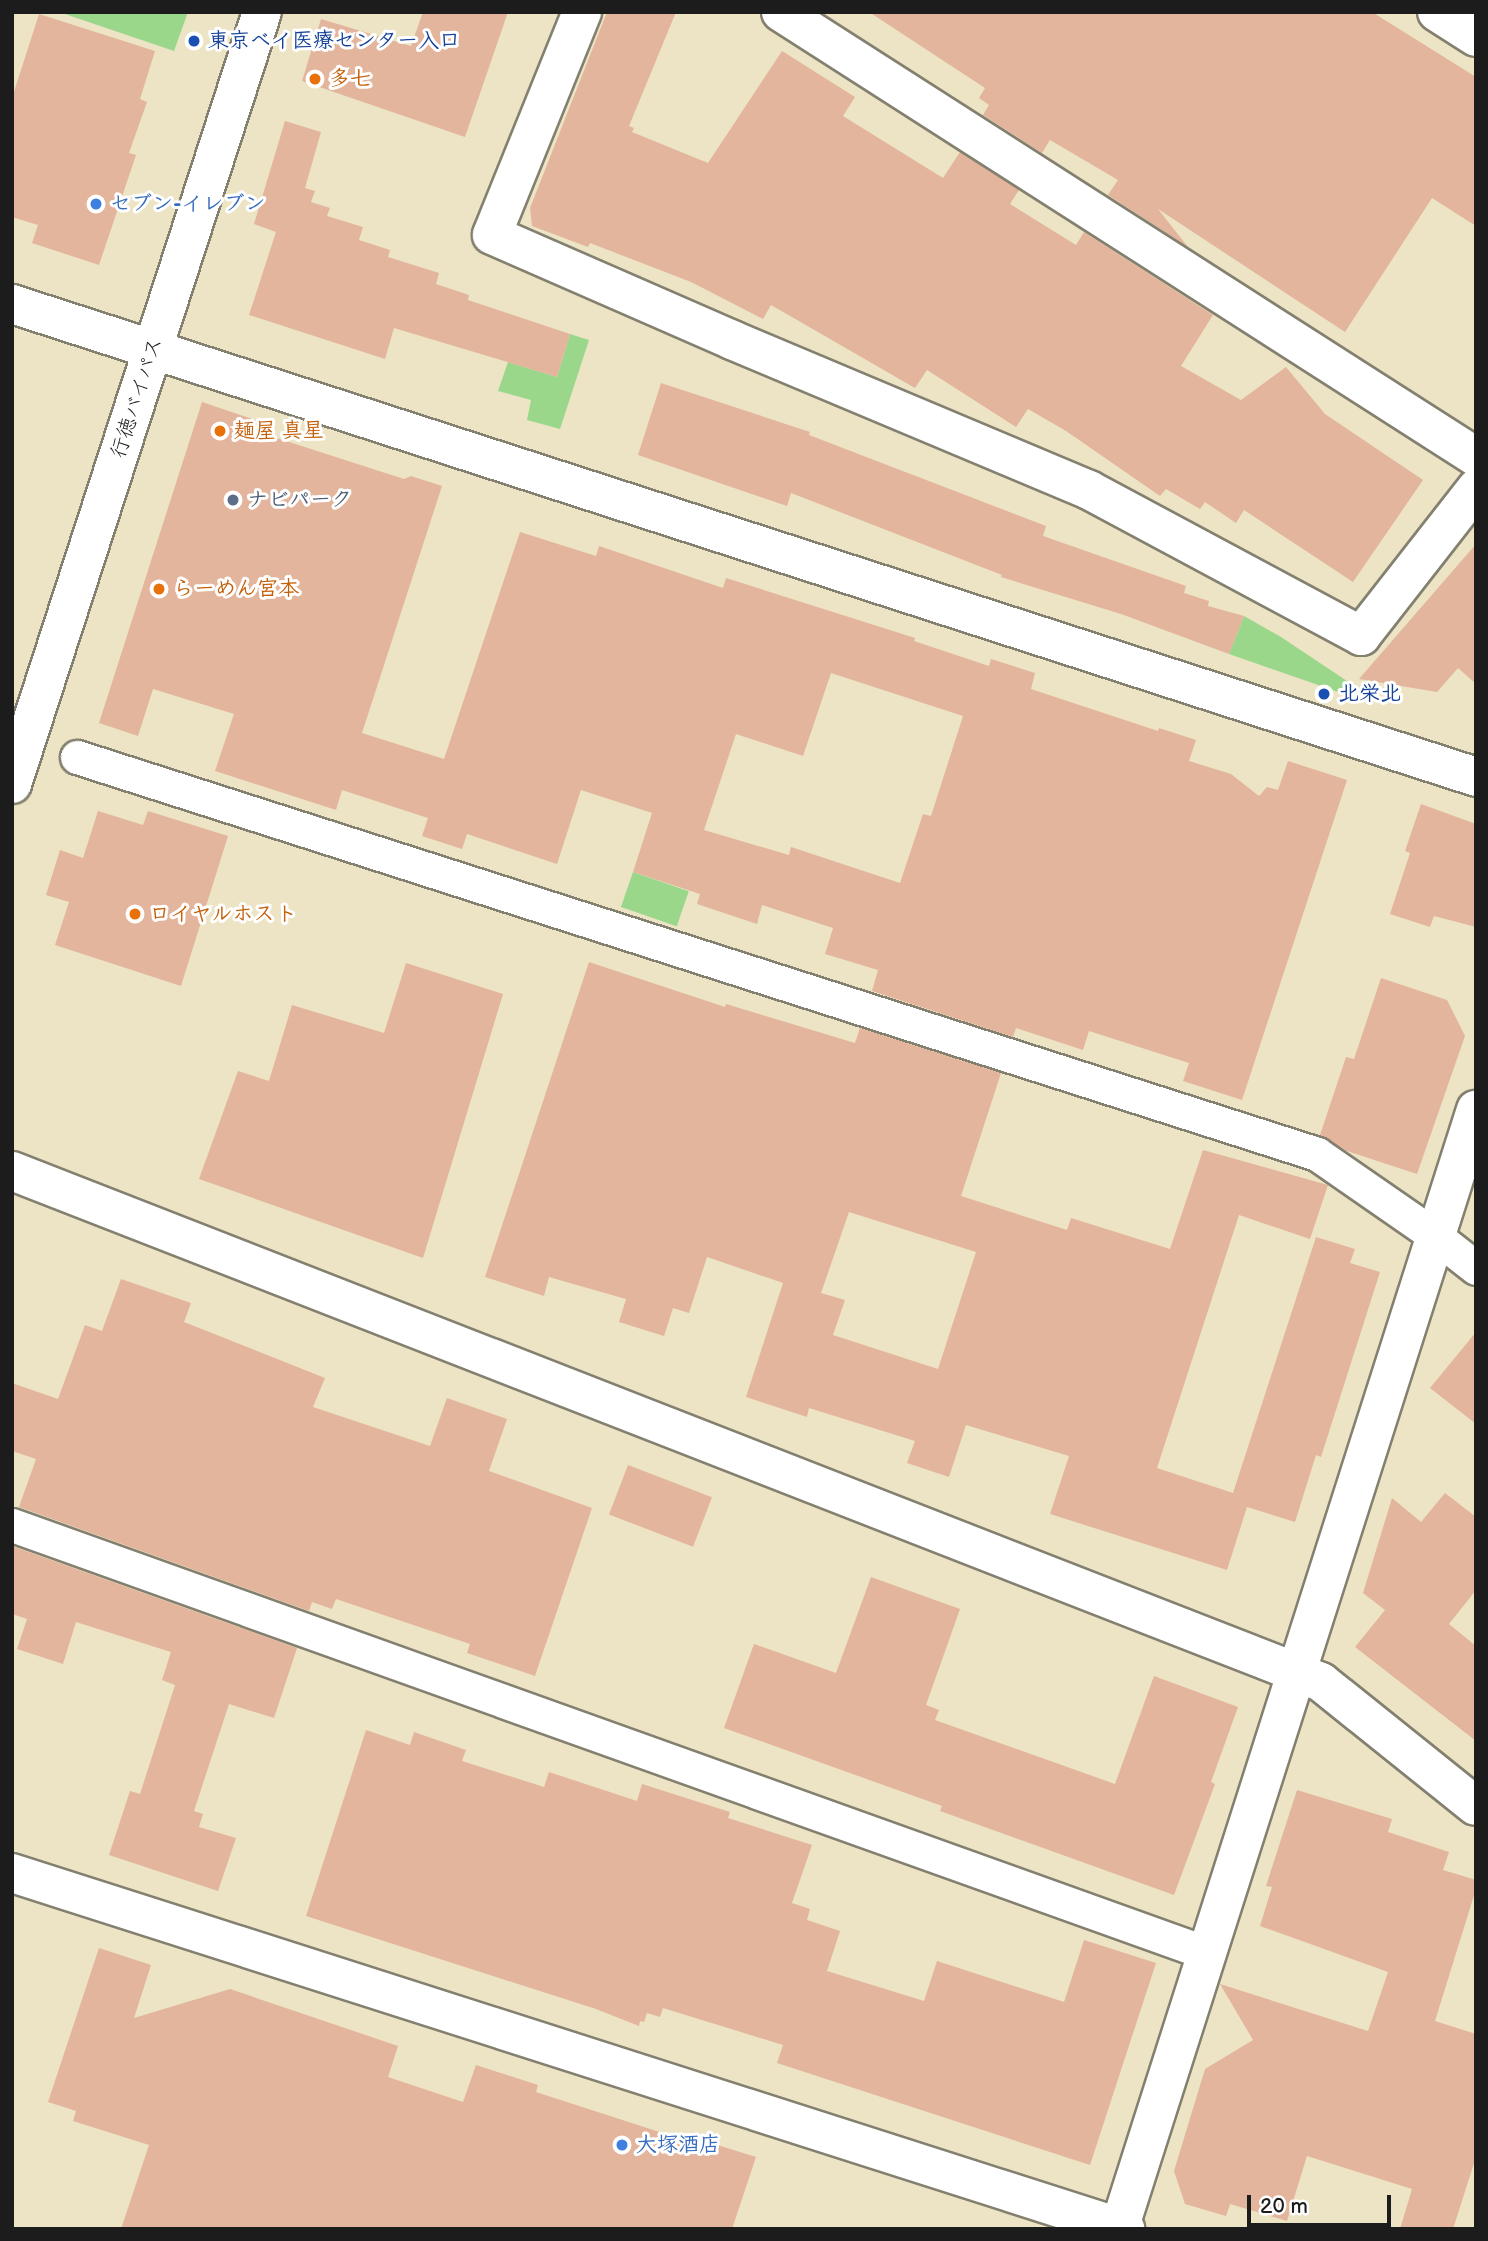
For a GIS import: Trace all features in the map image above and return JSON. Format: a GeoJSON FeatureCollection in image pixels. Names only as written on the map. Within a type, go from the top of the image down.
{"type":"FeatureCollection","features":[{"type":"Feature","properties":{"kind":"street","name":"行徳バイパス"},"geometry":{"type":"LineString","coordinates":[[12,784],[262,12]]}},
{"type":"Feature","properties":{"kind":"street"},"geometry":{"type":"LineString","coordinates":[[582,12],[492,235],[1089,491],[1361,636],[1476,489]]}},
{"type":"Feature","properties":{"kind":"street"},"geometry":{"type":"LineString","coordinates":[[781,12],[1476,457]]}},
{"type":"Feature","properties":{"kind":"street"},"geometry":{"type":"LineString","coordinates":[[1437,12],[1476,37]]}},
{"type":"Feature","properties":{"kind":"street"},"geometry":{"type":"LineString","coordinates":[[12,304],[1476,777]]}},
{"type":"Feature","properties":{"kind":"street"},"geometry":{"type":"LineString","coordinates":[[78,757],[1317,1154],[1434,1235],[1476,1268]]}},
{"type":"Feature","properties":{"kind":"street"},"geometry":{"type":"LineString","coordinates":[[12,1873],[1121,2228],[1434,1235],[1476,1110]]}},
{"type":"Feature","properties":{"kind":"street"},"geometry":{"type":"LineString","coordinates":[[12,1171],[1321,1682],[1476,1806]]}},
{"type":"Feature","properties":{"kind":"street"},"geometry":{"type":"LineString","coordinates":[[12,1525],[1208,1953]]}},
{"type":"Feature","properties":{"kind":"green space"},"geometry":{"type":"Polygon","coordinates":[[[59,12],[188,12],[174,51],[59,12]]]}},
{"type":"Feature","properties":{"kind":"green space"},"geometry":{"type":"Polygon","coordinates":[[[570,334],[589,340],[560,429],[527,420],[531,400],[498,391],[508,362],[557,377],[570,334]]]}},
{"type":"Feature","properties":{"kind":"green space"},"geometry":{"type":"Polygon","coordinates":[[[1244,616],[1350,683],[1341,693],[1229,654],[1244,616]]]}},
{"type":"Feature","properties":{"kind":"green space"},"geometry":{"type":"Polygon","coordinates":[[[633,872],[689,891],[677,926],[621,907],[633,872]]]}},
{"type":"Feature","properties":{"kind":"building"},"geometry":{"type":"Polygon","coordinates":[[[423,12],[508,12],[465,137],[302,81],[321,19],[411,46],[423,12]]]}},
{"type":"Feature","properties":{"kind":"building"},"geometry":{"type":"Polygon","coordinates":[[[607,12],[676,12],[629,126],[634,128],[632,132],[708,163],[782,51],[855,97],[843,116],[943,178],[960,152],[1019,190],[1010,204],[1076,245],[1084,232],[1213,315],[1181,366],[1241,400],[1286,367],[1325,414],[1423,480],[1353,582],[1244,510],[1236,523],[1205,502],[1200,509],[1166,489],[1160,496],[1066,431],[1028,409],[1016,427],[927,370],[915,388],[771,305],[763,319],[691,282],[590,243],[588,247],[532,226],[530,208],[607,12]]]}},
{"type":"Feature","properties":{"kind":"building"},"geometry":{"type":"Polygon","coordinates":[[[869,12],[1372,12],[1476,77],[1476,226],[1432,198],[1345,332],[1158,209],[1188,247],[1108,195],[1118,180],[1050,140],[1042,153],[983,115],[989,105],[979,98],[985,88],[869,12]]]}},
{"type":"Feature","properties":{"kind":"building"},"geometry":{"type":"Polygon","coordinates":[[[39,14],[155,51],[140,99],[147,102],[129,153],[136,155],[99,265],[32,243],[38,225],[12,217],[12,98],[39,14]]]}},
{"type":"Feature","properties":{"kind":"building"},"geometry":{"type":"Polygon","coordinates":[[[285,121],[321,132],[305,188],[315,191],[311,202],[330,208],[327,216],[363,227],[359,240],[390,250],[388,257],[439,273],[436,284],[469,295],[468,300],[570,334],[557,377],[394,328],[385,359],[249,315],[276,232],[254,224],[285,121]]]}},
{"type":"Feature","properties":{"kind":"building"},"geometry":{"type":"Polygon","coordinates":[[[661,383],[810,432],[809,435],[1046,526],[1043,536],[1186,586],[1184,593],[1209,601],[1208,606],[1244,616],[1229,654],[1121,614],[1001,577],[1002,575],[791,493],[787,506],[638,455],[661,383]]]}},
{"type":"Feature","properties":{"kind":"building"},"geometry":{"type":"Polygon","coordinates":[[[202,402],[258,421],[255,431],[404,479],[411,476],[442,486],[362,733],[444,759],[520,532],[596,556],[599,546],[723,588],[726,578],[915,638],[914,641],[989,666],[991,659],[1035,673],[1031,689],[1158,731],[1159,728],[1196,740],[1189,761],[1231,774],[1259,796],[1267,787],[1278,790],[1288,761],[1347,780],[1242,1100],[1183,1081],[1189,1063],[1089,1031],[1083,1050],[1016,1028],[1013,1037],[872,991],[878,970],[825,954],[833,928],[762,905],[757,924],[697,904],[700,894],[633,872],[652,813],[581,790],[557,864],[467,834],[462,849],[422,836],[428,818],[342,790],[336,810],[215,771],[234,714],[153,689],[138,736],[99,723],[202,402]],[[831,673],[803,756],[736,734],[704,830],[789,855],[791,847],[900,883],[923,814],[931,816],[963,716],[831,673]]]}},
{"type":"Feature","properties":{"kind":"building"},"geometry":{"type":"Polygon","coordinates":[[[1476,544],[1476,684],[1458,668],[1437,692],[1359,679],[1476,544]]]}},
{"type":"Feature","properties":{"kind":"building"},"geometry":{"type":"Polygon","coordinates":[[[1421,804],[1476,824],[1476,927],[1434,916],[1430,927],[1390,914],[1410,853],[1405,851],[1421,804]]]}},
{"type":"Feature","properties":{"kind":"building","name":"ロイヤルホスト"},"geometry":{"type":"Polygon","coordinates":[[[98,811],[143,825],[148,811],[228,836],[181,986],[55,945],[69,902],[46,895],[60,850],[83,858],[98,811]]]}},
{"type":"Feature","properties":{"kind":"building"},"geometry":{"type":"Polygon","coordinates":[[[589,962],[725,1007],[726,1004],[855,1043],[860,1028],[1001,1073],[961,1196],[1067,1230],[1071,1218],[1170,1249],[1203,1150],[1328,1185],[1310,1239],[1239,1215],[1157,1468],[1233,1493],[1316,1237],[1355,1249],[1350,1263],[1380,1272],[1321,1457],[1316,1455],[1295,1522],[1247,1507],[1227,1570],[1050,1514],[1069,1456],[966,1425],[949,1477],[907,1463],[915,1441],[809,1408],[807,1417],[746,1397],[783,1283],[707,1257],[689,1313],[673,1308],[664,1336],[619,1322],[626,1299],[549,1277],[544,1296],[485,1277],[589,962]],[[849,1212],[821,1293],[845,1300],[833,1335],[938,1369],[976,1252],[849,1212]]]}},
{"type":"Feature","properties":{"kind":"building"},"geometry":{"type":"Polygon","coordinates":[[[406,963],[503,994],[423,1258],[199,1179],[238,1071],[269,1081],[292,1005],[384,1033],[406,963]]]}},
{"type":"Feature","properties":{"kind":"building"},"geometry":{"type":"Polygon","coordinates":[[[1381,978],[1447,1000],[1465,1036],[1417,1174],[1347,1151],[1320,1135],[1346,1057],[1354,1059],[1381,978]]]}},
{"type":"Feature","properties":{"kind":"building"},"geometry":{"type":"Polygon","coordinates":[[[121,1279],[191,1303],[184,1322],[325,1378],[313,1407],[430,1446],[447,1398],[507,1419],[489,1471],[592,1508],[535,1676],[467,1653],[470,1644],[336,1599],[332,1609],[312,1602],[309,1611],[19,1507],[36,1459],[12,1451],[12,1383],[58,1399],[85,1325],[102,1331],[121,1279]]]}},
{"type":"Feature","properties":{"kind":"building"},"geometry":{"type":"Polygon","coordinates":[[[1476,1332],[1476,1424],[1430,1388],[1476,1332]]]}},
{"type":"Feature","properties":{"kind":"building"},"geometry":{"type":"Polygon","coordinates":[[[628,1465],[712,1497],[693,1547],[609,1514],[628,1465]]]}},
{"type":"Feature","properties":{"kind":"building"},"geometry":{"type":"Polygon","coordinates":[[[1445,1493],[1476,1517],[1476,1590],[1449,1624],[1476,1646],[1476,1741],[1355,1647],[1385,1610],[1363,1593],[1392,1498],[1421,1522],[1445,1493]]]}},
{"type":"Feature","properties":{"kind":"building"},"geometry":{"type":"Polygon","coordinates":[[[12,1546],[297,1648],[274,1718],[229,1704],[194,1811],[203,1814],[199,1827],[236,1838],[218,1891],[109,1855],[130,1791],[140,1794],[175,1685],[162,1680],[171,1652],[76,1622],[63,1664],[17,1649],[27,1619],[12,1614],[12,1546]]]}},
{"type":"Feature","properties":{"kind":"building"},"geometry":{"type":"Polygon","coordinates":[[[871,1577],[960,1609],[926,1705],[939,1710],[935,1720],[1115,1784],[1154,1676],[1238,1707],[1211,1782],[1215,1784],[1174,1895],[940,1811],[942,1806],[724,1728],[754,1644],[836,1673],[871,1577]]]}},
{"type":"Feature","properties":{"kind":"building"},"geometry":{"type":"Polygon","coordinates":[[[366,1730],[410,1745],[414,1732],[466,1750],[462,1761],[544,1787],[549,1772],[637,1801],[642,1784],[730,1812],[728,1818],[812,1845],[792,1903],[810,1909],[807,1920],[840,1931],[827,1971],[924,2001],[937,1961],[1064,2002],[1084,1940],[1156,1963],[1090,2165],[777,2063],[783,2045],[663,2008],[660,2017],[647,2013],[644,2022],[640,2021],[639,2026],[596,2009],[306,1916],[366,1730]]]}},
{"type":"Feature","properties":{"kind":"building"},"geometry":{"type":"Polygon","coordinates":[[[1297,1790],[1392,1819],[1388,1832],[1449,1852],[1443,1870],[1476,1880],[1476,1889],[1435,2021],[1476,2034],[1476,2157],[1453,2229],[1400,2229],[1412,2189],[1307,2156],[1287,2221],[1230,2204],[1226,2216],[1185,2204],[1174,2171],[1205,2069],[1253,2040],[1220,1984],[1368,2031],[1388,1972],[1260,1926],[1272,1887],[1266,1886],[1297,1790]]]}},
{"type":"Feature","properties":{"kind":"building"},"geometry":{"type":"Polygon","coordinates":[[[99,1948],[151,1965],[134,2018],[230,1989],[398,2046],[388,2077],[463,2102],[476,2065],[538,2085],[536,2092],[681,2139],[682,2134],[756,2157],[732,2229],[121,2229],[149,2145],[73,2121],[76,2111],[48,2102],[99,1948]]]}},
{"type":"Feature","properties":{"kind":"place","name":"東京ベイ医療センター入口"},"geometry":{"type":"Point","coordinates":[194,41]}},
{"type":"Feature","properties":{"kind":"place","name":"多七"},"geometry":{"type":"Point","coordinates":[315,79]}},
{"type":"Feature","properties":{"kind":"place","name":"セブン-イレブン"},"geometry":{"type":"Point","coordinates":[96,204]}},
{"type":"Feature","properties":{"kind":"place","name":"麺屋 真星"},"geometry":{"type":"Point","coordinates":[220,431]}},
{"type":"Feature","properties":{"kind":"place","name":"ナビパーク"},"geometry":{"type":"Point","coordinates":[233,500]}},
{"type":"Feature","properties":{"kind":"place","name":"らーめん宮本"},"geometry":{"type":"Point","coordinates":[159,589]}},
{"type":"Feature","properties":{"kind":"place","name":"北栄北"},"geometry":{"type":"Point","coordinates":[1324,694]}},
{"type":"Feature","properties":{"kind":"place","name":"ロイヤルホスト"},"geometry":{"type":"Point","coordinates":[135,914]}},
{"type":"Feature","properties":{"kind":"place","name":"大塚酒店"},"geometry":{"type":"Point","coordinates":[622,2145]}}]}
